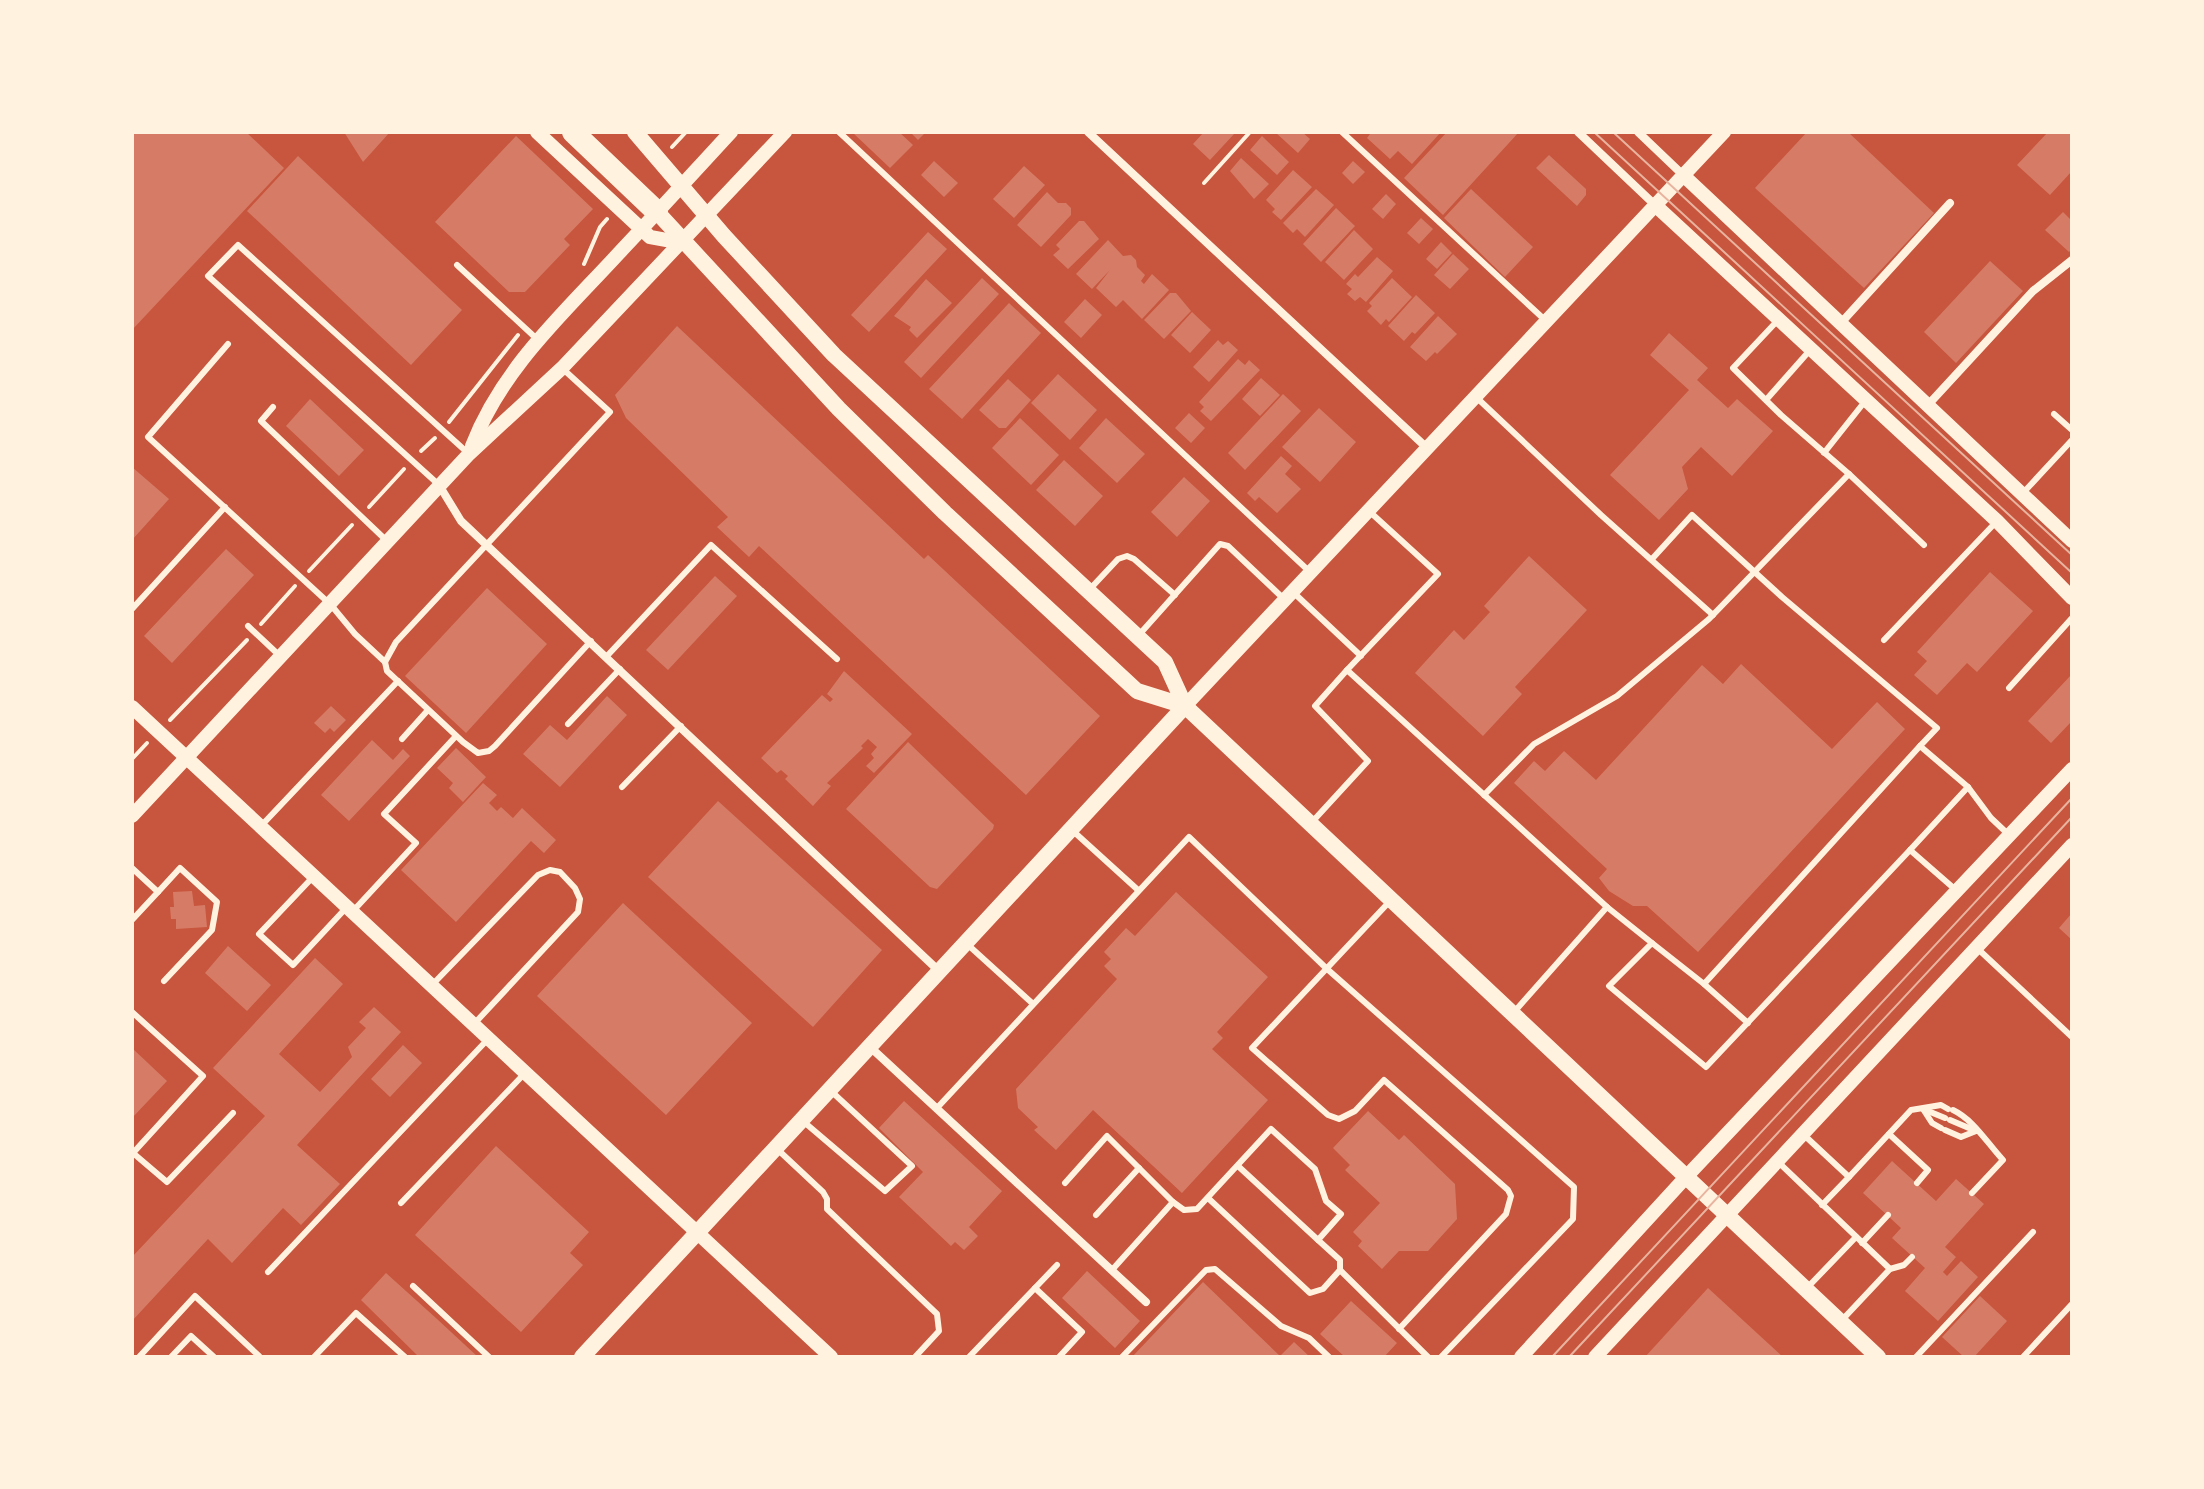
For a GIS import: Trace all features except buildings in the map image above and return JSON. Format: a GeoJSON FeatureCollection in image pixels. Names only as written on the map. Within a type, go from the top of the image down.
{"type":"FeatureCollection","features":[{"type":"Feature","properties":{"kind":"highway"},"geometry":{"type":"LineString","coordinates":[[573,132],[657,212]]}},
{"type":"Feature","properties":{"kind":"main road"},"geometry":{"type":"LineString","coordinates":[[635,132],[680,187],[834,355],[1165,662],[1185,706],[1878,1357]]}},
{"type":"Feature","properties":{"kind":"main road"},"geometry":{"type":"LineString","coordinates":[[657,212],[865,435],[1061,620],[1137,691],[1185,706]]}},
{"type":"Feature","properties":{"kind":"main road"},"geometry":{"type":"LineString","coordinates":[[582,1357],[1185,706]]}},
{"type":"Feature","properties":{"kind":"street"},"geometry":{"type":"LineString","coordinates":[[537,132],[650,237],[683,240]]}},
{"type":"Feature","properties":{"kind":"street"},"geometry":{"type":"LineString","coordinates":[[469,454],[483,417],[510,375],[538,340],[731,132]]}},
{"type":"Feature","properties":{"kind":"street"},"geometry":{"type":"LineString","coordinates":[[132,816],[331,605],[439,485],[562,368],[785,132]]}},
{"type":"Feature","properties":{"kind":"street"},"geometry":{"type":"LineString","coordinates":[[1088,132],[1427,448]]}},
{"type":"Feature","properties":{"kind":"street"},"geometry":{"type":"LineString","coordinates":[[1578,132],[1997,521],[2072,598]]}},
{"type":"Feature","properties":{"kind":"street"},"geometry":{"type":"LineString","coordinates":[[1638,132],[2072,541]]}},
{"type":"Feature","properties":{"kind":"street"},"geometry":{"type":"LineString","coordinates":[[1185,706],[1724,132]]}},
{"type":"Feature","properties":{"kind":"street"},"geometry":{"type":"LineString","coordinates":[[1839,324],[1950,203]]}},
{"type":"Feature","properties":{"kind":"street"},"geometry":{"type":"LineString","coordinates":[[1927,406],[2033,291],[2072,260]]}},
{"type":"Feature","properties":{"kind":"street"},"geometry":{"type":"LineString","coordinates":[[439,485],[461,521],[939,971]]}},
{"type":"Feature","properties":{"kind":"street"},"geometry":{"type":"LineString","coordinates":[[132,707],[831,1357]]}},
{"type":"Feature","properties":{"kind":"street"},"geometry":{"type":"LineString","coordinates":[[1521,1357],[1686,1177],[2072,769]]}},
{"type":"Feature","properties":{"kind":"street"},"geometry":{"type":"LineString","coordinates":[[1595,1357],[1801,1132],[2072,845]]}},
{"type":"Feature","properties":{"kind":"street"},"geometry":{"type":"LineString","coordinates":[[869,1046],[1146,1302]]}},
{"type":"Feature","properties":{"kind":"lane"},"geometry":{"type":"LineString","coordinates":[[839,132],[1310,572]]}},
{"type":"Feature","properties":{"kind":"lane"},"geometry":{"type":"LineString","coordinates":[[1342,132],[1546,321]]}},
{"type":"Feature","properties":{"kind":"lane"},"geometry":{"type":"LineString","coordinates":[[439,485],[208,276],[238,245],[469,454]]}},
{"type":"Feature","properties":{"kind":"lane"},"geometry":{"type":"LineString","coordinates":[[457,265],[538,340]]}},
{"type":"Feature","properties":{"kind":"lane"},"geometry":{"type":"LineString","coordinates":[[1779,319],[1733,368],[1924,545]]}},
{"type":"Feature","properties":{"kind":"lane"},"geometry":{"type":"LineString","coordinates":[[228,344],[148,437],[331,605],[355,634],[385,662],[387,671],[456,736],[478,753],[489,751],[591,641]]}},
{"type":"Feature","properties":{"kind":"lane"},"geometry":{"type":"LineString","coordinates":[[1766,400],[1811,349]]}},
{"type":"Feature","properties":{"kind":"lane"},"geometry":{"type":"LineString","coordinates":[[385,662],[396,642],[610,412],[562,368]]}},
{"type":"Feature","properties":{"kind":"lane"},"geometry":{"type":"LineString","coordinates":[[1476,397],[1713,615]]}},
{"type":"Feature","properties":{"kind":"lane"},"geometry":{"type":"LineString","coordinates":[[1824,453],[1866,400]]}},
{"type":"Feature","properties":{"kind":"lane"},"geometry":{"type":"LineString","coordinates":[[273,407],[261,421],[388,542]]}},
{"type":"Feature","properties":{"kind":"lane"},"geometry":{"type":"LineString","coordinates":[[2054,414],[2072,430]]}},
{"type":"Feature","properties":{"kind":"lane"},"geometry":{"type":"LineString","coordinates":[[2022,494],[2072,440]]}},
{"type":"Feature","properties":{"kind":"lane"},"geometry":{"type":"LineString","coordinates":[[1484,795],[1534,744],[1617,696],[1713,615],[1849,474]]}},
{"type":"Feature","properties":{"kind":"lane"},"geometry":{"type":"LineString","coordinates":[[132,609],[225,507]]}},
{"type":"Feature","properties":{"kind":"lane"},"geometry":{"type":"LineString","coordinates":[[1310,824],[1368,761],[1315,706],[1438,574],[1368,511]]}},
{"type":"Feature","properties":{"kind":"lane"},"geometry":{"type":"LineString","coordinates":[[1652,559],[1692,515],[1937,728],[1704,984]]}},
{"type":"Feature","properties":{"kind":"lane"},"geometry":{"type":"LineString","coordinates":[[1884,640],[1997,521]]}},
{"type":"Feature","properties":{"kind":"lane"},"geometry":{"type":"LineString","coordinates":[[1137,637],[1220,544],[1228,546],[1361,656]]}},
{"type":"Feature","properties":{"kind":"lane"},"geometry":{"type":"LineString","coordinates":[[607,656],[711,545],[837,659]]}},
{"type":"Feature","properties":{"kind":"lane"},"geometry":{"type":"LineString","coordinates":[[1087,591],[1118,559],[1127,556],[1175,595]]}},
{"type":"Feature","properties":{"kind":"lane"},"geometry":{"type":"LineString","coordinates":[[2009,688],[2072,618]]}},
{"type":"Feature","properties":{"kind":"lane"},"geometry":{"type":"LineString","coordinates":[[248,626],[281,657]]}},
{"type":"Feature","properties":{"kind":"lane"},"geometry":{"type":"LineString","coordinates":[[568,724],[620,669]]}},
{"type":"Feature","properties":{"kind":"lane"},"geometry":{"type":"LineString","coordinates":[[1347,670],[1607,907],[1748,1023]]}},
{"type":"Feature","properties":{"kind":"lane"},"geometry":{"type":"LineString","coordinates":[[261,826],[398,681]]}},
{"type":"Feature","properties":{"kind":"lane"},"geometry":{"type":"LineString","coordinates":[[402,739],[428,710]]}},
{"type":"Feature","properties":{"kind":"lane"},"geometry":{"type":"LineString","coordinates":[[622,787],[681,726]]}},
{"type":"Feature","properties":{"kind":"lane"},"geometry":{"type":"LineString","coordinates":[[315,875],[259,934],[293,965],[416,843],[384,814],[456,736]]}},
{"type":"Feature","properties":{"kind":"lane"},"geometry":{"type":"LineString","coordinates":[[1920,746],[1968,787],[1991,818],[2010,836]]}},
{"type":"Feature","properties":{"kind":"lane"},"geometry":{"type":"LineString","coordinates":[[1652,943],[1609,986],[1706,1067],[1968,787]]}},
{"type":"Feature","properties":{"kind":"lane"},"geometry":{"type":"LineString","coordinates":[[1070,828],[1138,890]]}},
{"type":"Feature","properties":{"kind":"lane"},"geometry":{"type":"LineString","coordinates":[[937,1108],[1189,837],[1326,968],[1574,1187],[1573,1219],[1441,1357]]}},
{"type":"Feature","properties":{"kind":"lane"},"geometry":{"type":"LineString","coordinates":[[1910,850],[1957,891]]}},
{"type":"Feature","properties":{"kind":"lane"},"geometry":{"type":"LineString","coordinates":[[132,868],[158,892]]}},
{"type":"Feature","properties":{"kind":"lane"},"geometry":{"type":"LineString","coordinates":[[132,920],[180,868],[217,902],[212,930],[164,981]]}},
{"type":"Feature","properties":{"kind":"lane"},"geometry":{"type":"LineString","coordinates":[[432,986],[538,875],[550,870],[560,872],[575,888],[580,899],[578,912],[474,1024]]}},
{"type":"Feature","properties":{"kind":"lane"},"geometry":{"type":"LineString","coordinates":[[1391,900],[1252,1048],[1328,1115],[1339,1119],[1355,1111],[1384,1080],[1508,1190],[1511,1196],[1506,1214],[1399,1329]]}},
{"type":"Feature","properties":{"kind":"lane"},"geometry":{"type":"LineString","coordinates":[[1512,1014],[1607,907]]}},
{"type":"Feature","properties":{"kind":"lane"},"geometry":{"type":"LineString","coordinates":[[965,942],[1032,1003]]}},
{"type":"Feature","properties":{"kind":"lane"},"geometry":{"type":"LineString","coordinates":[[1976,947],[2072,1037]]}},
{"type":"Feature","properties":{"kind":"lane"},"geometry":{"type":"LineString","coordinates":[[132,1012],[203,1076],[133,1153],[167,1182],[233,1113]]}},
{"type":"Feature","properties":{"kind":"lane"},"geometry":{"type":"LineString","coordinates":[[268,1272],[489,1038]]}},
{"type":"Feature","properties":{"kind":"lane"},"geometry":{"type":"LineString","coordinates":[[401,1203],[526,1072]]}},
{"type":"Feature","properties":{"kind":"lane"},"geometry":{"type":"LineString","coordinates":[[801,1119],[885,1191],[912,1166],[829,1089]]}},
{"type":"Feature","properties":{"kind":"lane"},"geometry":{"type":"LineString","coordinates":[[1822,1205],[1911,1110],[1941,1105],[1968,1117],[1976,1131],[2003,1160],[1972,1193]]}},
{"type":"Feature","properties":{"kind":"lane"},"geometry":{"type":"LineString","coordinates":[[1923,1109],[1976,1131]]}},
{"type":"Feature","properties":{"kind":"lane"},"geometry":{"type":"LineString","coordinates":[[1923,1109],[1932,1123],[1961,1137],[1976,1131]]}},
{"type":"Feature","properties":{"kind":"lane"},"geometry":{"type":"LineString","coordinates":[[1065,1183],[1107,1136],[1173,1202],[1184,1210],[1197,1209],[1271,1129],[1315,1169],[1326,1201],[1341,1214],[1318,1240]]}},
{"type":"Feature","properties":{"kind":"lane"},"geometry":{"type":"LineString","coordinates":[[1801,1132],[1849,1177]]}},
{"type":"Feature","properties":{"kind":"lane"},"geometry":{"type":"LineString","coordinates":[[1889,1134],[1928,1170],[1917,1183]]}},
{"type":"Feature","properties":{"kind":"lane"},"geometry":{"type":"LineString","coordinates":[[776,1147],[823,1192],[827,1209],[937,1314],[939,1331],[915,1357]]}},
{"type":"Feature","properties":{"kind":"lane"},"geometry":{"type":"LineString","coordinates":[[1775,1160],[1890,1269]]}},
{"type":"Feature","properties":{"kind":"lane"},"geometry":{"type":"LineString","coordinates":[[1208,1198],[1310,1293],[1323,1289],[1340,1270],[1340,1260],[1238,1166]]}},
{"type":"Feature","properties":{"kind":"lane"},"geometry":{"type":"LineString","coordinates":[[1096,1215],[1139,1168]]}},
{"type":"Feature","properties":{"kind":"lane"},"geometry":{"type":"LineString","coordinates":[[1112,1270],[1173,1202]]}},
{"type":"Feature","properties":{"kind":"lane"},"geometry":{"type":"LineString","coordinates":[[1862,1243],[1888,1215]]}},
{"type":"Feature","properties":{"kind":"lane"},"geometry":{"type":"LineString","coordinates":[[1916,1357],[2033,1232]]}},
{"type":"Feature","properties":{"kind":"lane"},"geometry":{"type":"LineString","coordinates":[[1806,1290],[1856,1237]]}},
{"type":"Feature","properties":{"kind":"lane"},"geometry":{"type":"LineString","coordinates":[[1840,1322],[1890,1269],[1904,1265],[1912,1257]]}},
{"type":"Feature","properties":{"kind":"lane"},"geometry":{"type":"LineString","coordinates":[[969,1357],[1057,1265]]}},
{"type":"Feature","properties":{"kind":"lane"},"geometry":{"type":"LineString","coordinates":[[1122,1357],[1206,1270],[1215,1269],[1281,1326],[1309,1338],[1329,1357]]}},
{"type":"Feature","properties":{"kind":"lane"},"geometry":{"type":"LineString","coordinates":[[1340,1270],[1428,1357]]}},
{"type":"Feature","properties":{"kind":"lane"},"geometry":{"type":"LineString","coordinates":[[413,1286],[489,1357]]}},
{"type":"Feature","properties":{"kind":"lane"},"geometry":{"type":"LineString","coordinates":[[1035,1288],[1082,1332],[1059,1357]]}},
{"type":"Feature","properties":{"kind":"lane"},"geometry":{"type":"LineString","coordinates":[[139,1357],[195,1296],[258,1357]]}},
{"type":"Feature","properties":{"kind":"lane"},"geometry":{"type":"LineString","coordinates":[[2023,1357],[2072,1304]]}},
{"type":"Feature","properties":{"kind":"lane"},"geometry":{"type":"LineString","coordinates":[[314,1357],[356,1313],[405,1357]]}},
{"type":"Feature","properties":{"kind":"lane"},"geometry":{"type":"LineString","coordinates":[[171,1357],[191,1336],[214,1357]]}},
{"type":"Feature","properties":{"kind":"path"},"geometry":{"type":"LineString","coordinates":[[675,143],[686,132]]}},
{"type":"Feature","properties":{"kind":"path"},"geometry":{"type":"LineString","coordinates":[[1204,183],[1250,132]]}},
{"type":"Feature","properties":{"kind":"path"},"geometry":{"type":"LineString","coordinates":[[182,708],[196,694]]}},
{"type":"Feature","properties":{"kind":"tram line"},"geometry":{"type":"LineString","coordinates":[[1594,132],[2072,573]]}},
{"type":"Feature","properties":{"kind":"tram line"},"geometry":{"type":"LineString","coordinates":[[1613,132],[2072,555]]}},
{"type":"Feature","properties":{"kind":"tram line"},"geometry":{"type":"LineString","coordinates":[[1552,1357],[2072,798]]}},
{"type":"Feature","properties":{"kind":"tram line"},"geometry":{"type":"LineString","coordinates":[[1569,1357],[2072,817]]}}]}
